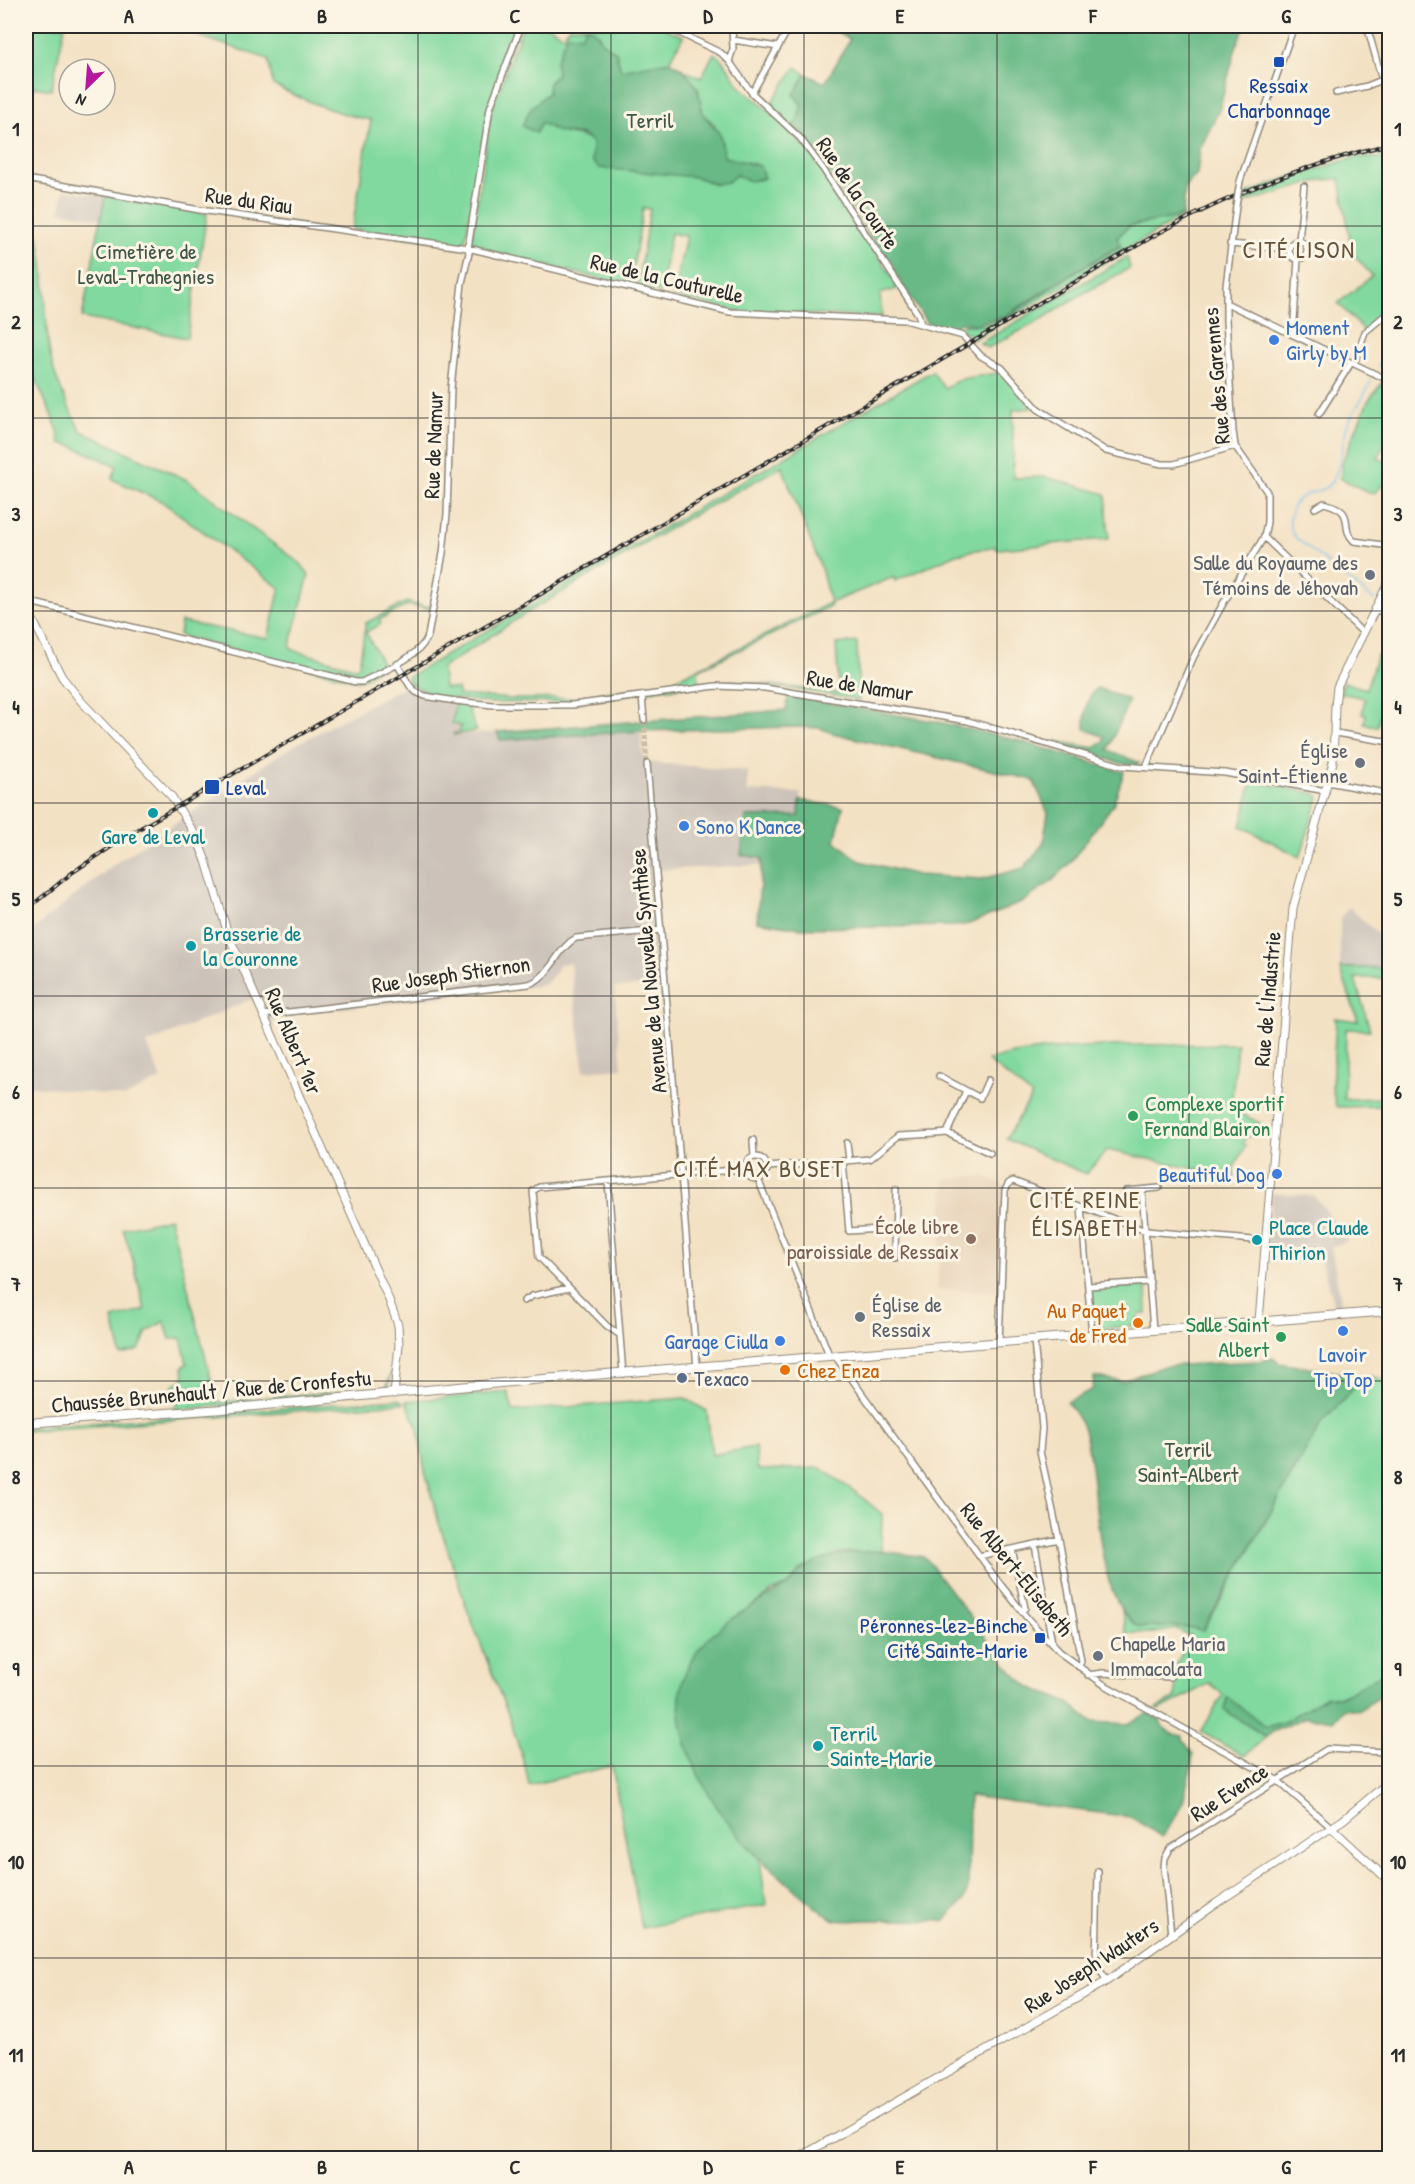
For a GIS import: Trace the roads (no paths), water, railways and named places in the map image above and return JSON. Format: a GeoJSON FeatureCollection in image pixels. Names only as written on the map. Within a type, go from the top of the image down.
{"type":"FeatureCollection","features":[{"type":"Feature","properties":{"kind":"main road","name":"Chaussée Brunehault / Rue de Cronfestu"},"geometry":{"type":"LineString","coordinates":[[26,1423],[223,1409],[546,1380],[1389,1311]]}},
{"type":"Feature","properties":{"kind":"street","name":"Rue de Namur"},"geometry":{"type":"LineString","coordinates":[[26,601],[351,681],[362,682],[397,664],[426,641],[440,571],[447,514],[451,388],[468,248],[490,108],[521,26]]}},
{"type":"Feature","properties":{"kind":"street","name":"Rue de la Courte"},"geometry":{"type":"LineString","coordinates":[[665,26],[710,47],[729,61],[752,93],[800,138],[824,169],[918,314],[921,324]]}},
{"type":"Feature","properties":{"kind":"street"},"geometry":{"type":"LineString","coordinates":[[729,61],[733,40],[732,26]]}},
{"type":"Feature","properties":{"kind":"street"},"geometry":{"type":"LineString","coordinates":[[752,93],[790,26]]}},
{"type":"Feature","properties":{"kind":"street","name":"Rue des Garennes"},"geometry":{"type":"LineString","coordinates":[[1146,767],[1194,656],[1264,537],[1267,522],[1267,492],[1235,446],[1226,303],[1230,244],[1240,181],[1294,26]]}},
{"type":"Feature","properties":{"kind":"street"},"geometry":{"type":"LineString","coordinates":[[1367,26],[1382,80]]}},
{"type":"Feature","properties":{"kind":"street"},"geometry":{"type":"LineString","coordinates":[[733,40],[778,47]]}},
{"type":"Feature","properties":{"kind":"street"},"geometry":{"type":"LineString","coordinates":[[1336,93],[1382,80],[1389,81]]}},
{"type":"Feature","properties":{"kind":"street","name":"Rue du Riau"},"geometry":{"type":"LineString","coordinates":[[26,180],[201,210],[468,248]]}},
{"type":"Feature","properties":{"kind":"street"},"geometry":{"type":"LineString","coordinates":[[1299,241],[1304,186]]}},
{"type":"Feature","properties":{"kind":"street"},"geometry":{"type":"LineString","coordinates":[[1289,249],[1293,243],[1299,241]]}},
{"type":"Feature","properties":{"kind":"street"},"geometry":{"type":"LineString","coordinates":[[1299,241],[1305,245],[1307,250]]}},
{"type":"Feature","properties":{"kind":"street"},"geometry":{"type":"LineString","coordinates":[[1230,244],[1289,249]]}},
{"type":"Feature","properties":{"kind":"street","name":"Rue de la Couturelle"},"geometry":{"type":"LineString","coordinates":[[468,248],[730,312],[895,320],[921,324],[958,334],[967,340],[981,356],[1002,368],[1038,409],[1106,451],[1162,464],[1174,464],[1235,446]]}},
{"type":"Feature","properties":{"kind":"street"},"geometry":{"type":"LineString","coordinates":[[1289,249],[1291,254],[1298,258],[1304,256],[1307,250]]}},
{"type":"Feature","properties":{"kind":"street"},"geometry":{"type":"LineString","coordinates":[[1307,250],[1352,253]]}},
{"type":"Feature","properties":{"kind":"street"},"geometry":{"type":"LineString","coordinates":[[1293,335],[1298,258]]}},
{"type":"Feature","properties":{"kind":"street"},"geometry":{"type":"LineString","coordinates":[[1226,303],[1389,381]]}},
{"type":"Feature","properties":{"kind":"street"},"geometry":{"type":"LineString","coordinates":[[1319,414],[1352,363],[1365,332],[1389,311]]}},
{"type":"Feature","properties":{"kind":"street"},"geometry":{"type":"LineString","coordinates":[[1315,508],[1324,503],[1342,511],[1347,517],[1349,536],[1354,542],[1389,546]]}},
{"type":"Feature","properties":{"kind":"street"},"geometry":{"type":"LineString","coordinates":[[1264,537],[1363,633]]}},
{"type":"Feature","properties":{"kind":"street","name":"Rue de l'Industrie"},"geometry":{"type":"LineString","coordinates":[[1259,1321],[1293,908],[1333,762],[1337,687],[1389,579]]}},
{"type":"Feature","properties":{"kind":"street","name":"Rue Albert 1er"},"geometry":{"type":"LineString","coordinates":[[26,607],[62,677],[81,701],[172,797],[182,810],[201,849],[228,934],[398,1325],[397,1394]]}},
{"type":"Feature","properties":{"kind":"street"},"geometry":{"type":"LineString","coordinates":[[1375,609],[1389,616]]}},
{"type":"Feature","properties":{"kind":"street","name":"Rue de Namur"},"geometry":{"type":"LineString","coordinates":[[397,664],[405,680],[416,692],[425,696],[455,701],[493,705],[572,705],[716,686],[765,688],[968,721],[1112,763],[1233,774],[1326,791]]}},
{"type":"Feature","properties":{"kind":"street"},"geometry":{"type":"LineString","coordinates":[[642,696],[644,720]]}},
{"type":"Feature","properties":{"kind":"street"},"geometry":{"type":"LineString","coordinates":[[1335,733],[1389,742]]}},
{"type":"Feature","properties":{"kind":"street","name":"Avenue de la Nouvelle Synthèse"},"geometry":{"type":"LineString","coordinates":[[647,765],[697,1368]]}},
{"type":"Feature","properties":{"kind":"street"},"geometry":{"type":"LineString","coordinates":[[1328,782],[1389,794]]}},
{"type":"Feature","properties":{"kind":"street","name":"Rue Joseph Stiernon"},"geometry":{"type":"LineString","coordinates":[[263,1015],[529,984],[542,977],[566,946],[576,938],[661,930]]}},
{"type":"Feature","properties":{"kind":"street"},"geometry":{"type":"LineString","coordinates":[[939,1076],[980,1098],[988,1080]]}},
{"type":"Feature","properties":{"kind":"street"},"geometry":{"type":"LineString","coordinates":[[948,1134],[966,1091]]}},
{"type":"Feature","properties":{"kind":"street"},"geometry":{"type":"LineString","coordinates":[[768,1167],[875,1157],[898,1136],[948,1134],[990,1153]]}},
{"type":"Feature","properties":{"kind":"street"},"geometry":{"type":"LineString","coordinates":[[753,1140],[754,1156]]}},
{"type":"Feature","properties":{"kind":"street"},"geometry":{"type":"LineString","coordinates":[[847,1143],[849,1231],[896,1228]]}},
{"type":"Feature","properties":{"kind":"street"},"geometry":{"type":"LineString","coordinates":[[744,1169],[748,1160],[754,1156],[761,1158],[768,1167]]}},
{"type":"Feature","properties":{"kind":"street"},"geometry":{"type":"LineString","coordinates":[[744,1169],[749,1177],[758,1179],[765,1175],[768,1167]]}},
{"type":"Feature","properties":{"kind":"street"},"geometry":{"type":"LineString","coordinates":[[620,1335],[607,1326],[539,1257],[532,1193],[539,1187],[744,1169]]}},
{"type":"Feature","properties":{"kind":"street","name":"Rue Albert-Elisabeth"},"geometry":{"type":"LineString","coordinates":[[758,1179],[833,1356],[979,1556],[1052,1645],[1088,1675],[1277,1780],[1389,1882]]}},
{"type":"Feature","properties":{"kind":"street"},"geometry":{"type":"LineString","coordinates":[[608,1181],[623,1374]]}},
{"type":"Feature","properties":{"kind":"street"},"geometry":{"type":"LineString","coordinates":[[999,1342],[1005,1190],[1013,1181],[1146,1231],[1265,1241]]}},
{"type":"Feature","properties":{"kind":"street"},"geometry":{"type":"LineString","coordinates":[[1126,1191],[1159,1188]]}},
{"type":"Feature","properties":{"kind":"street"},"geometry":{"type":"LineString","coordinates":[[895,1258],[896,1189]]}},
{"type":"Feature","properties":{"kind":"street"},"geometry":{"type":"LineString","coordinates":[[1142,1191],[1153,1330]]}},
{"type":"Feature","properties":{"kind":"street"},"geometry":{"type":"LineString","coordinates":[[1081,1206],[1092,1335]]}},
{"type":"Feature","properties":{"kind":"street"},"geometry":{"type":"LineString","coordinates":[[1088,1286],[1150,1282]]}},
{"type":"Feature","properties":{"kind":"street"},"geometry":{"type":"LineString","coordinates":[[524,1301],[532,1296],[569,1288]]}},
{"type":"Feature","properties":{"kind":"street"},"geometry":{"type":"LineString","coordinates":[[1034,1340],[1042,1428],[1040,1451],[1059,1539],[1081,1661],[1079,1667]]}},
{"type":"Feature","properties":{"kind":"street"},"geometry":{"type":"LineString","coordinates":[[979,1556],[1059,1539]]}},
{"type":"Feature","properties":{"kind":"street"},"geometry":{"type":"LineString","coordinates":[[1035,1545],[1052,1645]]}},
{"type":"Feature","properties":{"kind":"street"},"geometry":{"type":"LineString","coordinates":[[1012,1549],[1025,1608],[1022,1611]]}},
{"type":"Feature","properties":{"kind":"street"},"geometry":{"type":"LineString","coordinates":[[1088,1675],[1103,1672],[1170,1677]]}},
{"type":"Feature","properties":{"kind":"street","name":"Rue Evence"},"geometry":{"type":"LineString","coordinates":[[1171,1935],[1164,1866],[1170,1849],[1327,1749],[1389,1754]]}},
{"type":"Feature","properties":{"kind":"street","name":"Rue Joseph Wauters"},"geometry":{"type":"LineString","coordinates":[[798,2158],[1107,1981],[1171,1935],[1332,1828],[1389,1781]]}},
{"type":"Feature","properties":{"kind":"street"},"geometry":{"type":"LineString","coordinates":[[1098,1871],[1096,1964],[1107,1981]]}},
{"type":"Feature","properties":{"kind":"waterway"},"geometry":{"type":"LineString","coordinates":[[1378,366],[1390,349]]}},
{"type":"Feature","properties":{"kind":"waterway"},"geometry":{"type":"LineString","coordinates":[[1371,381],[1347,426],[1338,468],[1333,480],[1328,486],[1297,500],[1290,523],[1291,531],[1296,538],[1374,600]]}},
{"type":"Feature","properties":{"kind":"waterway"},"geometry":{"type":"LineString","coordinates":[[1382,605],[1390,608]]}},
{"type":"Feature","properties":{"kind":"tunnel"},"geometry":{"type":"LineString","coordinates":[[644,720],[647,764]]}},
{"type":"Feature","properties":{"kind":"railway"},"geometry":{"type":"LineString","coordinates":[[26,910],[73,872],[132,833],[1157,234],[1271,181],[1329,160],[1390,144]]}},
{"type":"Feature","properties":{"kind":"place","name":"Ressaix Charbonnage"},"geometry":{"type":"Point","coordinates":[1279,62]}},
{"type":"Feature","properties":{"kind":"place","name":"Moment Girly by M"},"geometry":{"type":"Point","coordinates":[1274,340]}},
{"type":"Feature","properties":{"kind":"place","name":"Salle du Royaume des Témoins de Jéhovah"},"geometry":{"type":"Point","coordinates":[1370,575]}},
{"type":"Feature","properties":{"kind":"place","name":"Église Saint-Étienne"},"geometry":{"type":"Point","coordinates":[1360,763]}},
{"type":"Feature","properties":{"kind":"place","name":"Leval"},"geometry":{"type":"Point","coordinates":[212,787]}},
{"type":"Feature","properties":{"kind":"place","name":"Gare de Leval"},"geometry":{"type":"Point","coordinates":[153,813]}},
{"type":"Feature","properties":{"kind":"place","name":"Sono K Dance"},"geometry":{"type":"Point","coordinates":[684,826]}},
{"type":"Feature","properties":{"kind":"place","name":"Brasserie de la Couronne"},"geometry":{"type":"Point","coordinates":[191,946]}},
{"type":"Feature","properties":{"kind":"place","name":"Complexe sportif Fernand Blairon"},"geometry":{"type":"Point","coordinates":[1133,1116]}},
{"type":"Feature","properties":{"kind":"place","name":"Beautiful Dog"},"geometry":{"type":"Point","coordinates":[1277,1174]}},
{"type":"Feature","properties":{"kind":"place","name":"École libre paroissiale de Ressaix"},"geometry":{"type":"Point","coordinates":[971,1239]}},
{"type":"Feature","properties":{"kind":"place","name":"Place Claude Thirion"},"geometry":{"type":"Point","coordinates":[1257,1240]}},
{"type":"Feature","properties":{"kind":"place","name":"Église de Ressaix"},"geometry":{"type":"Point","coordinates":[860,1317]}},
{"type":"Feature","properties":{"kind":"place","name":"Au Paquet de Fred"},"geometry":{"type":"Point","coordinates":[1138,1323]}},
{"type":"Feature","properties":{"kind":"place","name":"Lavoir Tip Top"},"geometry":{"type":"Point","coordinates":[1343,1331]}},
{"type":"Feature","properties":{"kind":"place","name":"Salle Saint Albert"},"geometry":{"type":"Point","coordinates":[1281,1337]}},
{"type":"Feature","properties":{"kind":"place","name":"Garage Ciulla"},"geometry":{"type":"Point","coordinates":[780,1341]}},
{"type":"Feature","properties":{"kind":"place","name":"Chez Enza"},"geometry":{"type":"Point","coordinates":[785,1370]}},
{"type":"Feature","properties":{"kind":"place","name":"Texaco"},"geometry":{"type":"Point","coordinates":[682,1378]}},
{"type":"Feature","properties":{"kind":"place","name":"Péronnes-lez-Binche Cité Sainte-Marie"},"geometry":{"type":"Point","coordinates":[1040,1638]}},
{"type":"Feature","properties":{"kind":"place","name":"Chapelle Maria Immacolata"},"geometry":{"type":"Point","coordinates":[1098,1656]}},
{"type":"Feature","properties":{"kind":"place","name":"Terril Sainte-Marie"},"geometry":{"type":"Point","coordinates":[818,1746]}},
{"type":"Feature","properties":{"kind":"district","name":"CITÉ LISON"},"geometry":{"type":"Point","coordinates":[1299,249]}},
{"type":"Feature","properties":{"kind":"district","name":"CITÉ MAX BUSET"},"geometry":{"type":"Point","coordinates":[759,1168]}},
{"type":"Feature","properties":{"kind":"district","name":"CITÉ REINE ÉLISABETH"},"geometry":{"type":"Point","coordinates":[1085,1213]}},
{"type":"Feature","properties":{"kind":"park label","name":"Terril"},"geometry":{"type":"Point","coordinates":[650,120]}},
{"type":"Feature","properties":{"kind":"park label","name":"Cimetière de Leval-Trahegnies"},"geometry":{"type":"Point","coordinates":[146,264]}},
{"type":"Feature","properties":{"kind":"park label","name":"Terril Saint-Albert"},"geometry":{"type":"Point","coordinates":[1188,1462]}}]}
